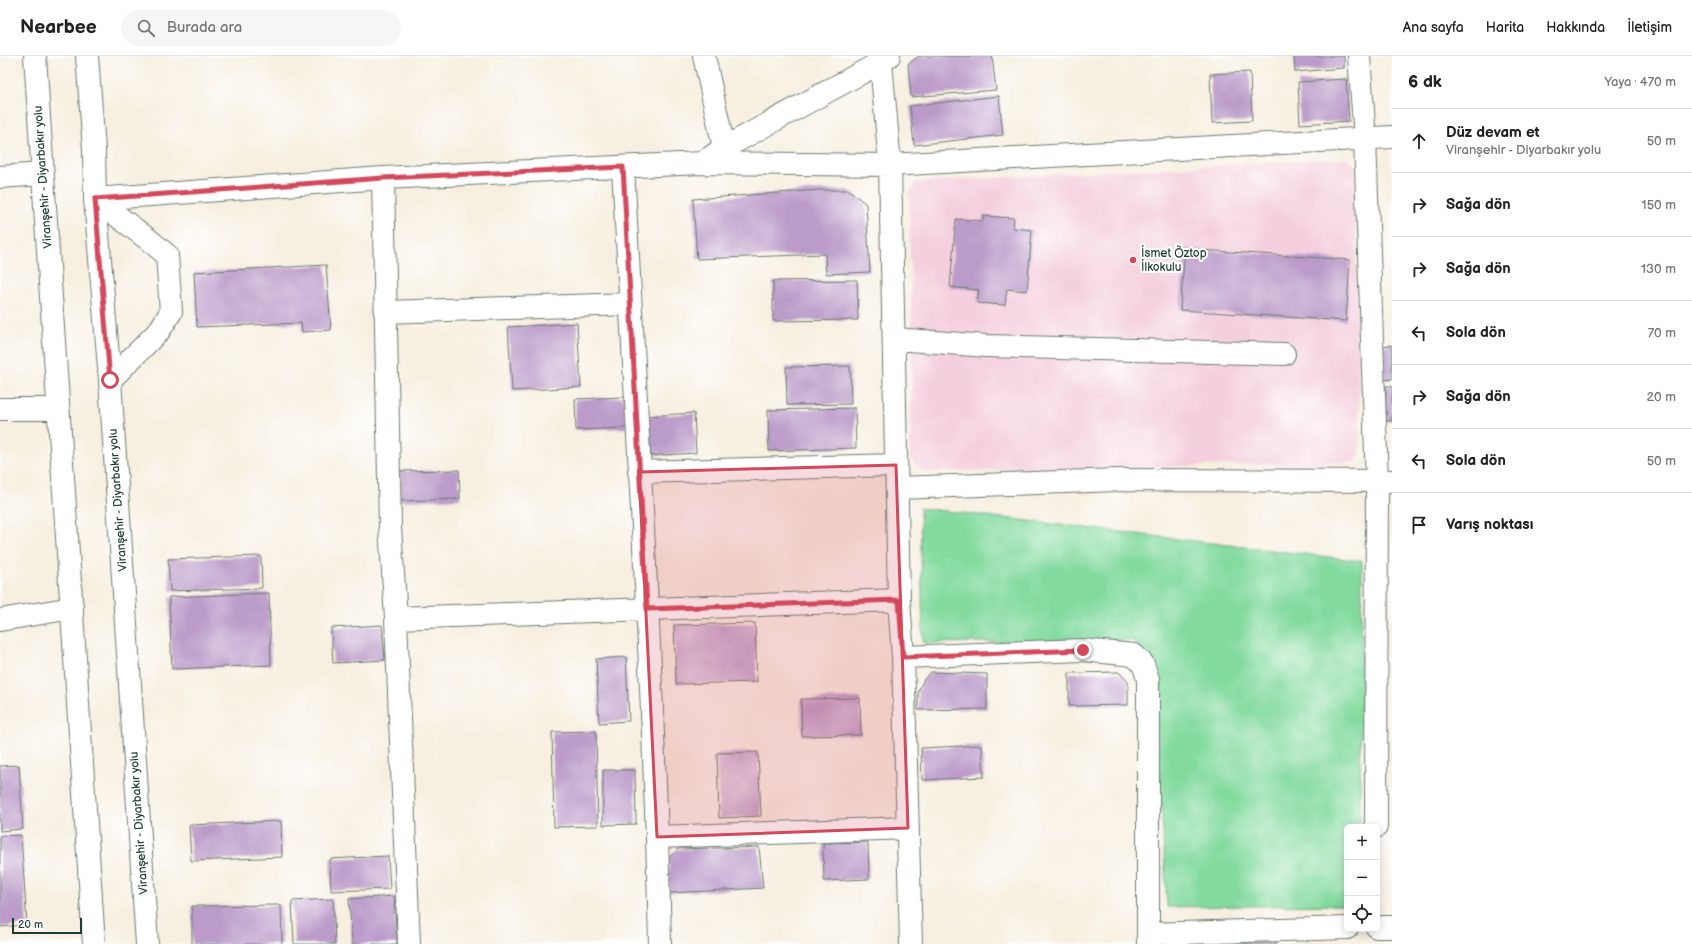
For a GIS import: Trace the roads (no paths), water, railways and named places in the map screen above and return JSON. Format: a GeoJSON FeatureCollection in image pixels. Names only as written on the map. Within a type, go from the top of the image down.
{"type":"FeatureCollection","features":[{"type":"Feature","properties":{"kind":"street","name":"Viranşehir - Diyarbakır yolu"},"geometry":{"type":"LineString","coordinates":[[35,56],[94,944]]}},
{"type":"Feature","properties":{"kind":"street","name":"Viranşehir - Diyarbakır yolu"},"geometry":{"type":"LineString","coordinates":[[86,56],[94,148],[95,199],[110,380],[147,944]]}},
{"type":"Feature","properties":{"kind":"street"},"geometry":{"type":"LineString","coordinates":[[704,56],[724,148]]}},
{"type":"Feature","properties":{"kind":"street"},"geometry":{"type":"LineString","coordinates":[[1359,56],[1384,482],[1376,824]]}},
{"type":"Feature","properties":{"kind":"street"},"geometry":{"type":"LineString","coordinates":[[702,163],[724,148],[885,59],[890,165],[899,600],[903,657],[911,944]]}},
{"type":"Feature","properties":{"kind":"street"},"geometry":{"type":"LineString","coordinates":[[95,199],[383,178],[702,163],[890,165],[1392,137]]}},
{"type":"Feature","properties":{"kind":"street"},"geometry":{"type":"LineString","coordinates":[[623,167],[647,609],[660,944]]}},
{"type":"Feature","properties":{"kind":"street"},"geometry":{"type":"LineString","coordinates":[[0,177],[42,174]]}},
{"type":"Feature","properties":{"kind":"street"},"geometry":{"type":"LineString","coordinates":[[383,178],[390,527],[396,618],[409,944]]}},
{"type":"Feature","properties":{"kind":"street"},"geometry":{"type":"LineString","coordinates":[[95,199],[149,240],[166,255],[169,283],[171,312],[159,331],[110,380]]}},
{"type":"Feature","properties":{"kind":"street"},"geometry":{"type":"LineString","coordinates":[[385,312],[630,304]]}},
{"type":"Feature","properties":{"kind":"street"},"geometry":{"type":"LineString","coordinates":[[894,339],[987,346],[1284,354]]}},
{"type":"Feature","properties":{"kind":"street"},"geometry":{"type":"LineString","coordinates":[[0,409],[58,409]]}},
{"type":"Feature","properties":{"kind":"street"},"geometry":{"type":"LineString","coordinates":[[639,472],[896,465]]}},
{"type":"Feature","properties":{"kind":"street"},"geometry":{"type":"LineString","coordinates":[[897,488],[1118,480],[1384,482]]}},
{"type":"Feature","properties":{"kind":"street"},"geometry":{"type":"LineString","coordinates":[[396,618],[899,600]]}},
{"type":"Feature","properties":{"kind":"street"},"geometry":{"type":"LineString","coordinates":[[0,620],[72,608]]}},
{"type":"Feature","properties":{"kind":"street"},"geometry":{"type":"LineString","coordinates":[[903,657],[1083,650],[1134,655],[1143,664],[1148,679],[1148,939],[1344,928]]}},
{"type":"Feature","properties":{"kind":"street"},"geometry":{"type":"LineString","coordinates":[[657,836],[908,828]]}},
{"type":"Feature","properties":{"kind":"street"},"geometry":{"type":"LineString","coordinates":[[1380,927],[1392,927]]}},
{"type":"Feature","properties":{"kind":"place","name":"İsmet Öztop İlkokulu"},"geometry":{"type":"Point","coordinates":[1133,260]}}]}
